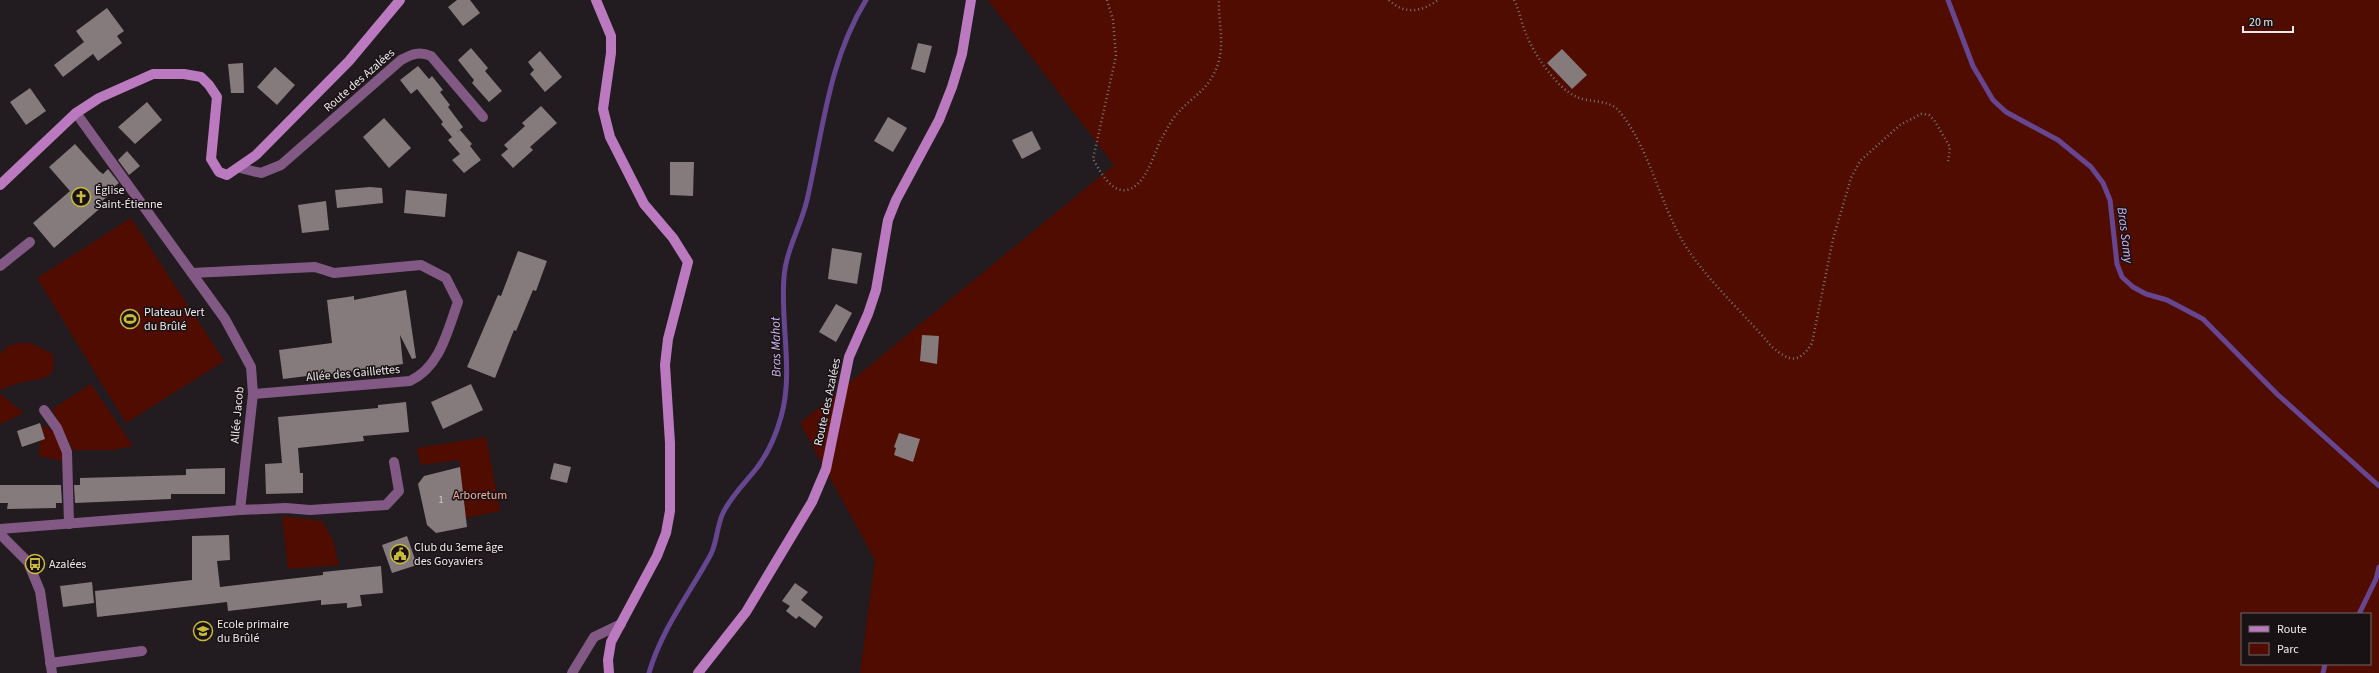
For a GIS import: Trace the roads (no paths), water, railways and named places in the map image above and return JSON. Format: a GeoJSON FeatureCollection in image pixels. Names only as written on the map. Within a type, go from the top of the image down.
{"type":"FeatureCollection","features":[{"type":"Feature","properties":{"kind":"main road","name":"Route des Azalées"},"geometry":{"type":"LineString","coordinates":[[0,185],[76,112],[99,98],[153,74],[184,74],[201,78],[217,97],[211,159],[219,172],[227,175],[240,168],[349,61],[400,0]]}},
{"type":"Feature","properties":{"kind":"main road"},"geometry":{"type":"LineString","coordinates":[[596,0],[611,36],[611,53],[603,109],[610,137],[644,204],[673,238],[688,262],[668,339],[665,365],[670,443],[670,511],[666,533],[657,556],[611,642],[608,660],[608,673]]}},
{"type":"Feature","properties":{"kind":"main road","name":"Route des Azalées"},"geometry":{"type":"LineString","coordinates":[[698,673],[746,612],[812,502],[826,469],[849,357],[868,314],[876,290],[888,220],[896,200],[939,120],[952,87],[962,54],[971,0]]}},
{"type":"Feature","properties":{"kind":"street","name":"Route des Azalées"},"geometry":{"type":"LineString","coordinates":[[240,168],[261,173],[281,165],[401,60],[411,54],[422,53],[430,56],[483,117]]}},
{"type":"Feature","properties":{"kind":"street","name":"Allée Jacob"},"geometry":{"type":"LineString","coordinates":[[76,112],[225,319],[245,353],[251,367],[253,394],[240,510]]}},
{"type":"Feature","properties":{"kind":"street"},"geometry":{"type":"LineString","coordinates":[[0,266],[30,242]]}},
{"type":"Feature","properties":{"kind":"street","name":"Allée des Gaillettes"},"geometry":{"type":"LineString","coordinates":[[192,273],[315,267],[334,272],[421,266],[446,278],[458,302],[432,366],[423,375],[410,381],[253,394]]}},
{"type":"Feature","properties":{"kind":"street"},"geometry":{"type":"LineString","coordinates":[[44,410],[57,428],[67,452],[69,524]]}},
{"type":"Feature","properties":{"kind":"street"},"geometry":{"type":"LineString","coordinates":[[0,529],[240,510],[286,508],[316,510],[386,505],[399,491],[394,462]]}},
{"type":"Feature","properties":{"kind":"street"},"geometry":{"type":"LineString","coordinates":[[0,534],[28,562],[40,591],[51,668],[142,650]]}},
{"type":"Feature","properties":{"kind":"street"},"geometry":{"type":"LineString","coordinates":[[572,673],[594,637],[621,624]]}},
{"type":"Feature","properties":{"kind":"waterway","name":"Bras Mahot"},"geometry":{"type":"LineString","coordinates":[[649,673],[654,657],[668,627],[711,554],[715,544],[719,523],[726,507],[764,458],[779,424],[785,400],[787,365],[783,294],[785,267],[807,200],[828,97],[835,72],[853,24],[866,0]]}},
{"type":"Feature","properties":{"kind":"waterway","name":"Bras Samy"},"geometry":{"type":"LineString","coordinates":[[1948,0],[1973,66],[1993,100],[2006,112],[2058,140],[2091,167],[2103,183],[2110,200],[2117,264],[2122,277],[2133,287],[2146,294],[2167,300],[2203,319],[2277,394],[2379,486]]}},
{"type":"Feature","properties":{"kind":"waterway","name":"Bras Samy"},"geometry":{"type":"LineString","coordinates":[[2359,613],[2376,579],[2379,567]]}},
{"type":"Feature","properties":{"kind":"waterway","name":"Bras Samy"},"geometry":{"type":"LineString","coordinates":[[2323,673],[2325,665]]}},
{"type":"Feature","properties":{"kind":"place","name":"Église Saint-Étienne"},"geometry":{"type":"Point","coordinates":[81,197]}},
{"type":"Feature","properties":{"kind":"place","name":"Plateau Vert du Brûlé"},"geometry":{"type":"Point","coordinates":[130,319]}},
{"type":"Feature","properties":{"kind":"place","name":"Club du 3eme âge des Goyaviers"},"geometry":{"type":"Point","coordinates":[400,554]}},
{"type":"Feature","properties":{"kind":"place","name":"Azalées"},"geometry":{"type":"Point","coordinates":[35,564]}},
{"type":"Feature","properties":{"kind":"place","name":"Ecole primaire du Brûlé"},"geometry":{"type":"Point","coordinates":[203,631]}},
{"type":"Feature","properties":{"kind":"park label","name":"Arboretum"},"geometry":{"type":"Point","coordinates":[480,495]}}]}
